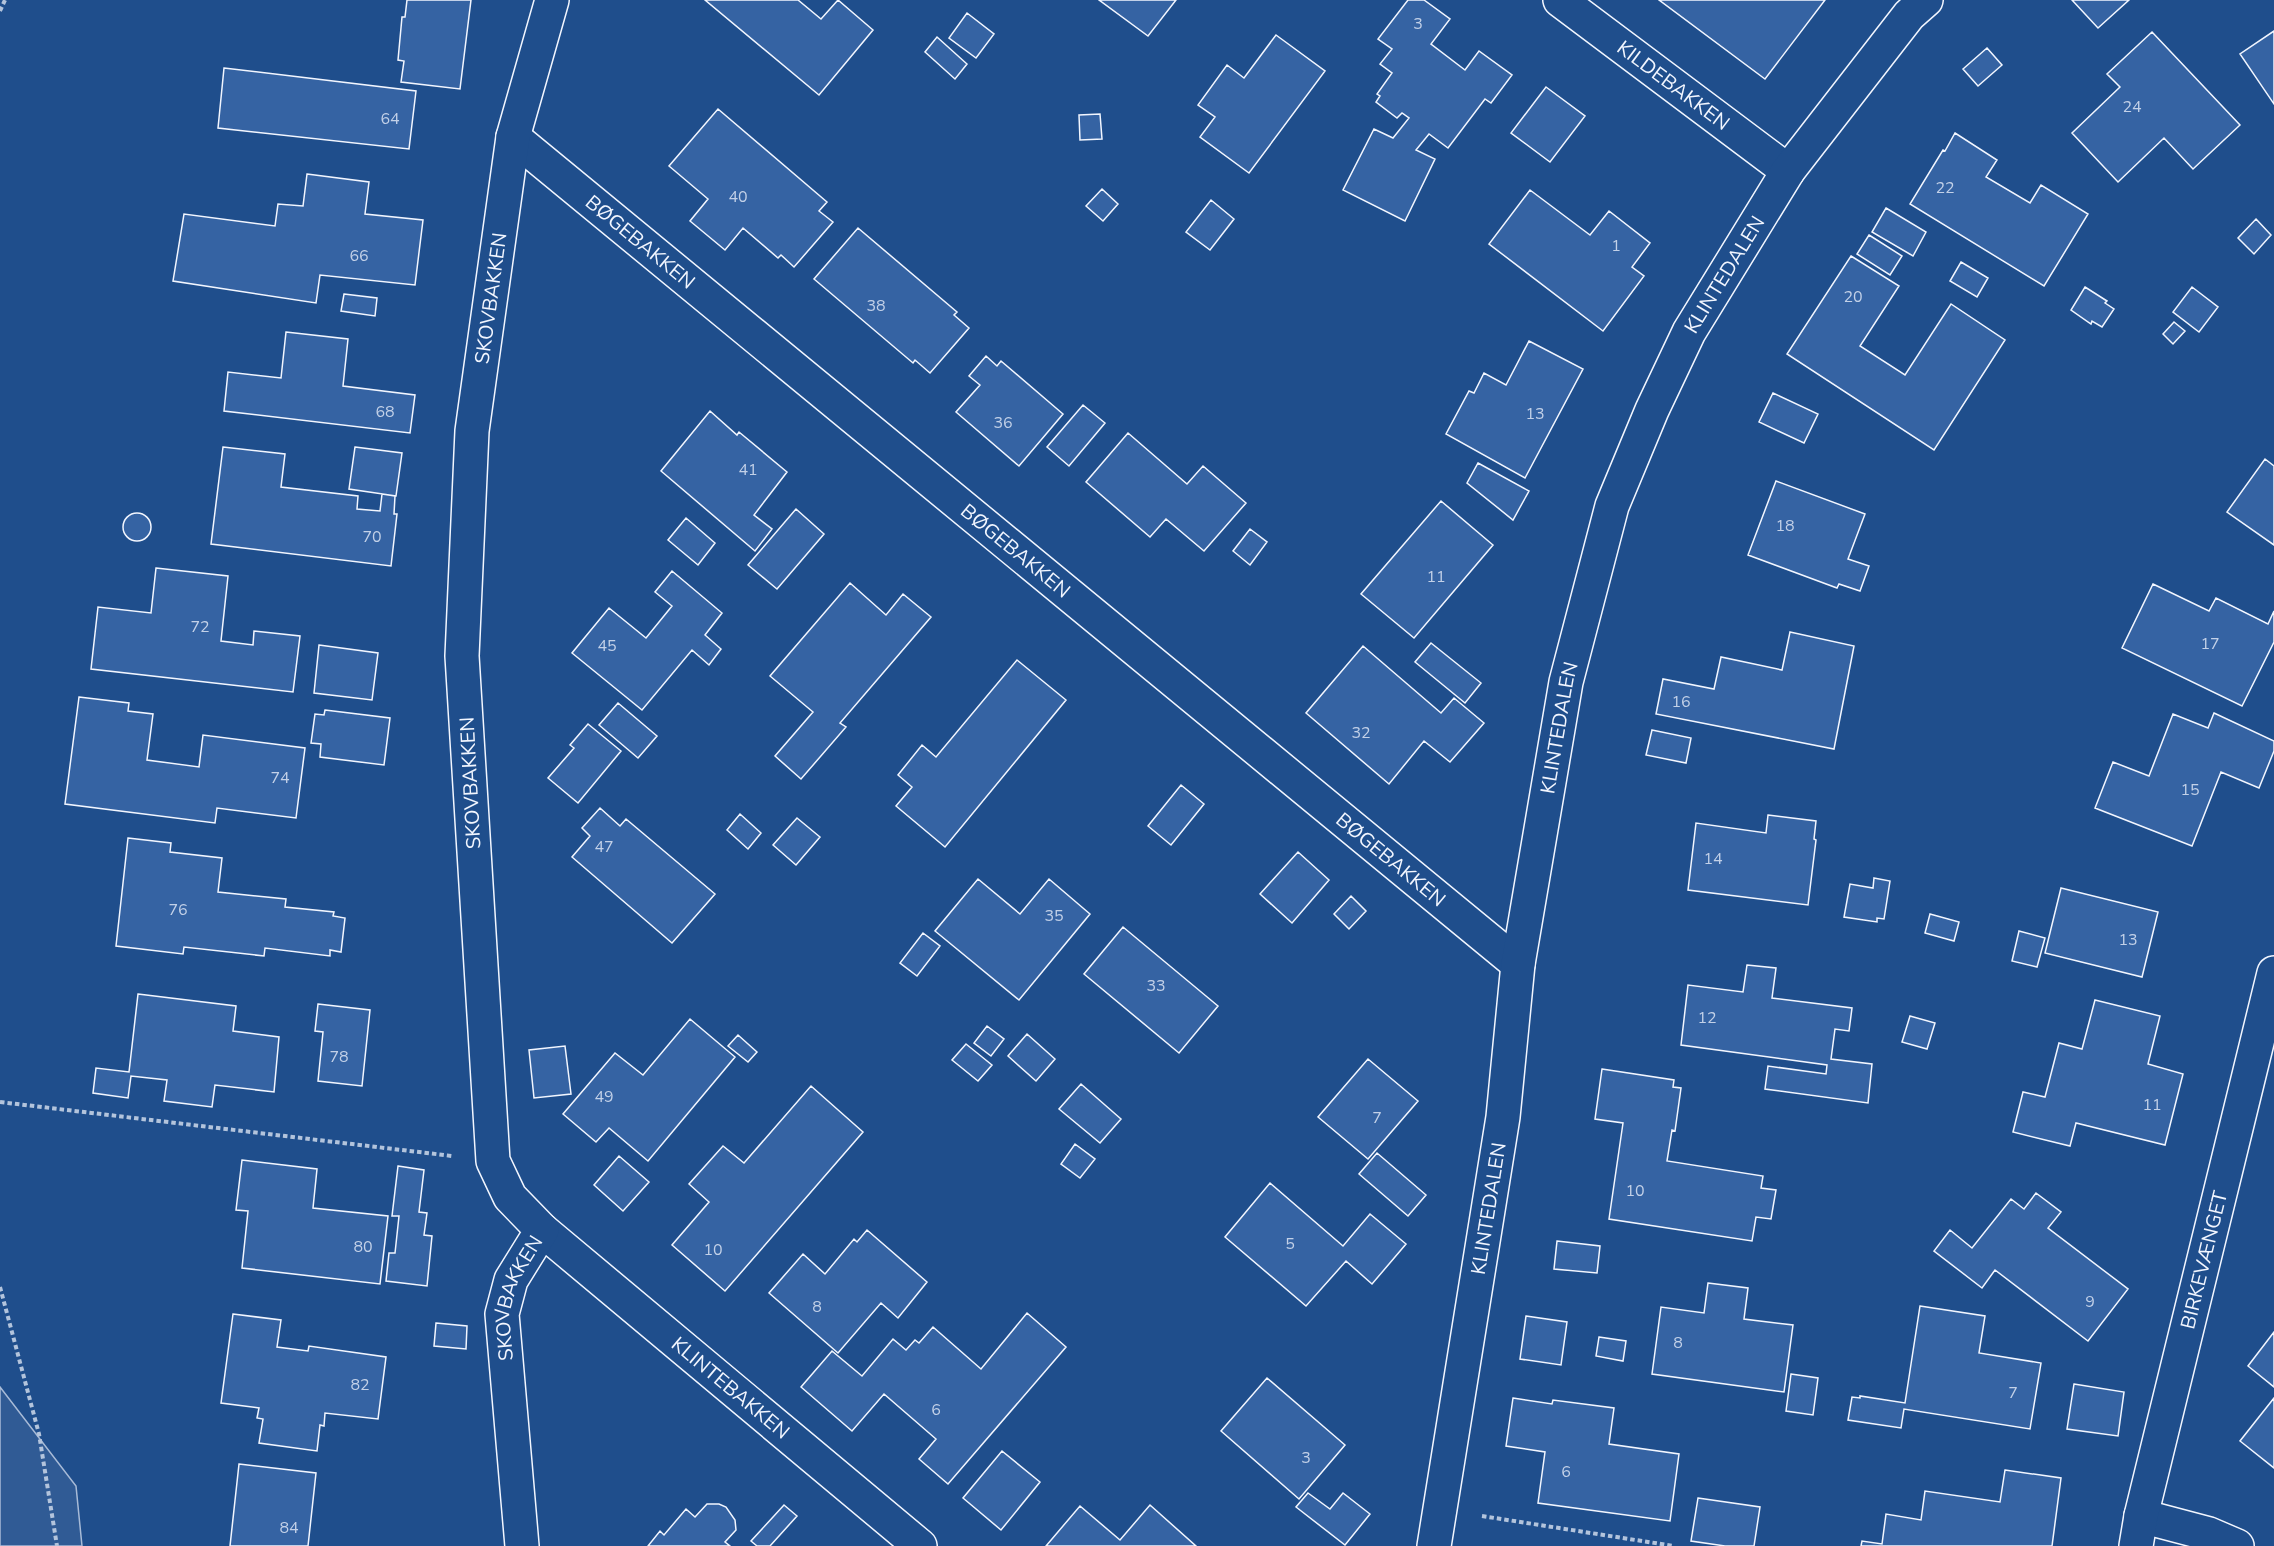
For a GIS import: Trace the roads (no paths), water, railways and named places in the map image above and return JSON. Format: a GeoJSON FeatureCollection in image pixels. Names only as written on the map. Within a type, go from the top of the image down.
{"type":"FeatureCollection","features":[{"type":"Feature","properties":{"kind":"street","name":"SKOVBAKKEN"},"geometry":{"type":"LineString","coordinates":[[522,1546],[502,1314],[511,1280],[542,1230],[510,1197],[493,1161],[462,656],[472,431],[513,137],[552,0]]}},
{"type":"Feature","properties":{"kind":"street","name":"KILDEBAKKEN"},"geometry":{"type":"LineString","coordinates":[[1560,0],[1788,171]]}},
{"type":"Feature","properties":{"kind":"street","name":"KLINTEDALEN"},"geometry":{"type":"LineString","coordinates":[[1434,1546],[1503,1117],[1518,964],[1566,682],[1612,506],[1652,410],[1689,332],[1788,171],[1909,15],[1926,0]]}},
{"type":"Feature","properties":{"kind":"street","name":"BØGEBAKKEN"},"geometry":{"type":"LineString","coordinates":[[513,137],[1518,964]]}},
{"type":"Feature","properties":{"kind":"street","name":"BIRKEVÆNGET"},"geometry":{"type":"LineString","coordinates":[[2138,1531],[2274,973]]}},
{"type":"Feature","properties":{"kind":"street","name":"KLINTEBAKKEN"},"geometry":{"type":"LineString","coordinates":[[542,1230],[920,1546]]}},
{"type":"Feature","properties":{"kind":"street"},"geometry":{"type":"LineString","coordinates":[[2138,1531],[2209,1534],[2237,1546]]}}]}
